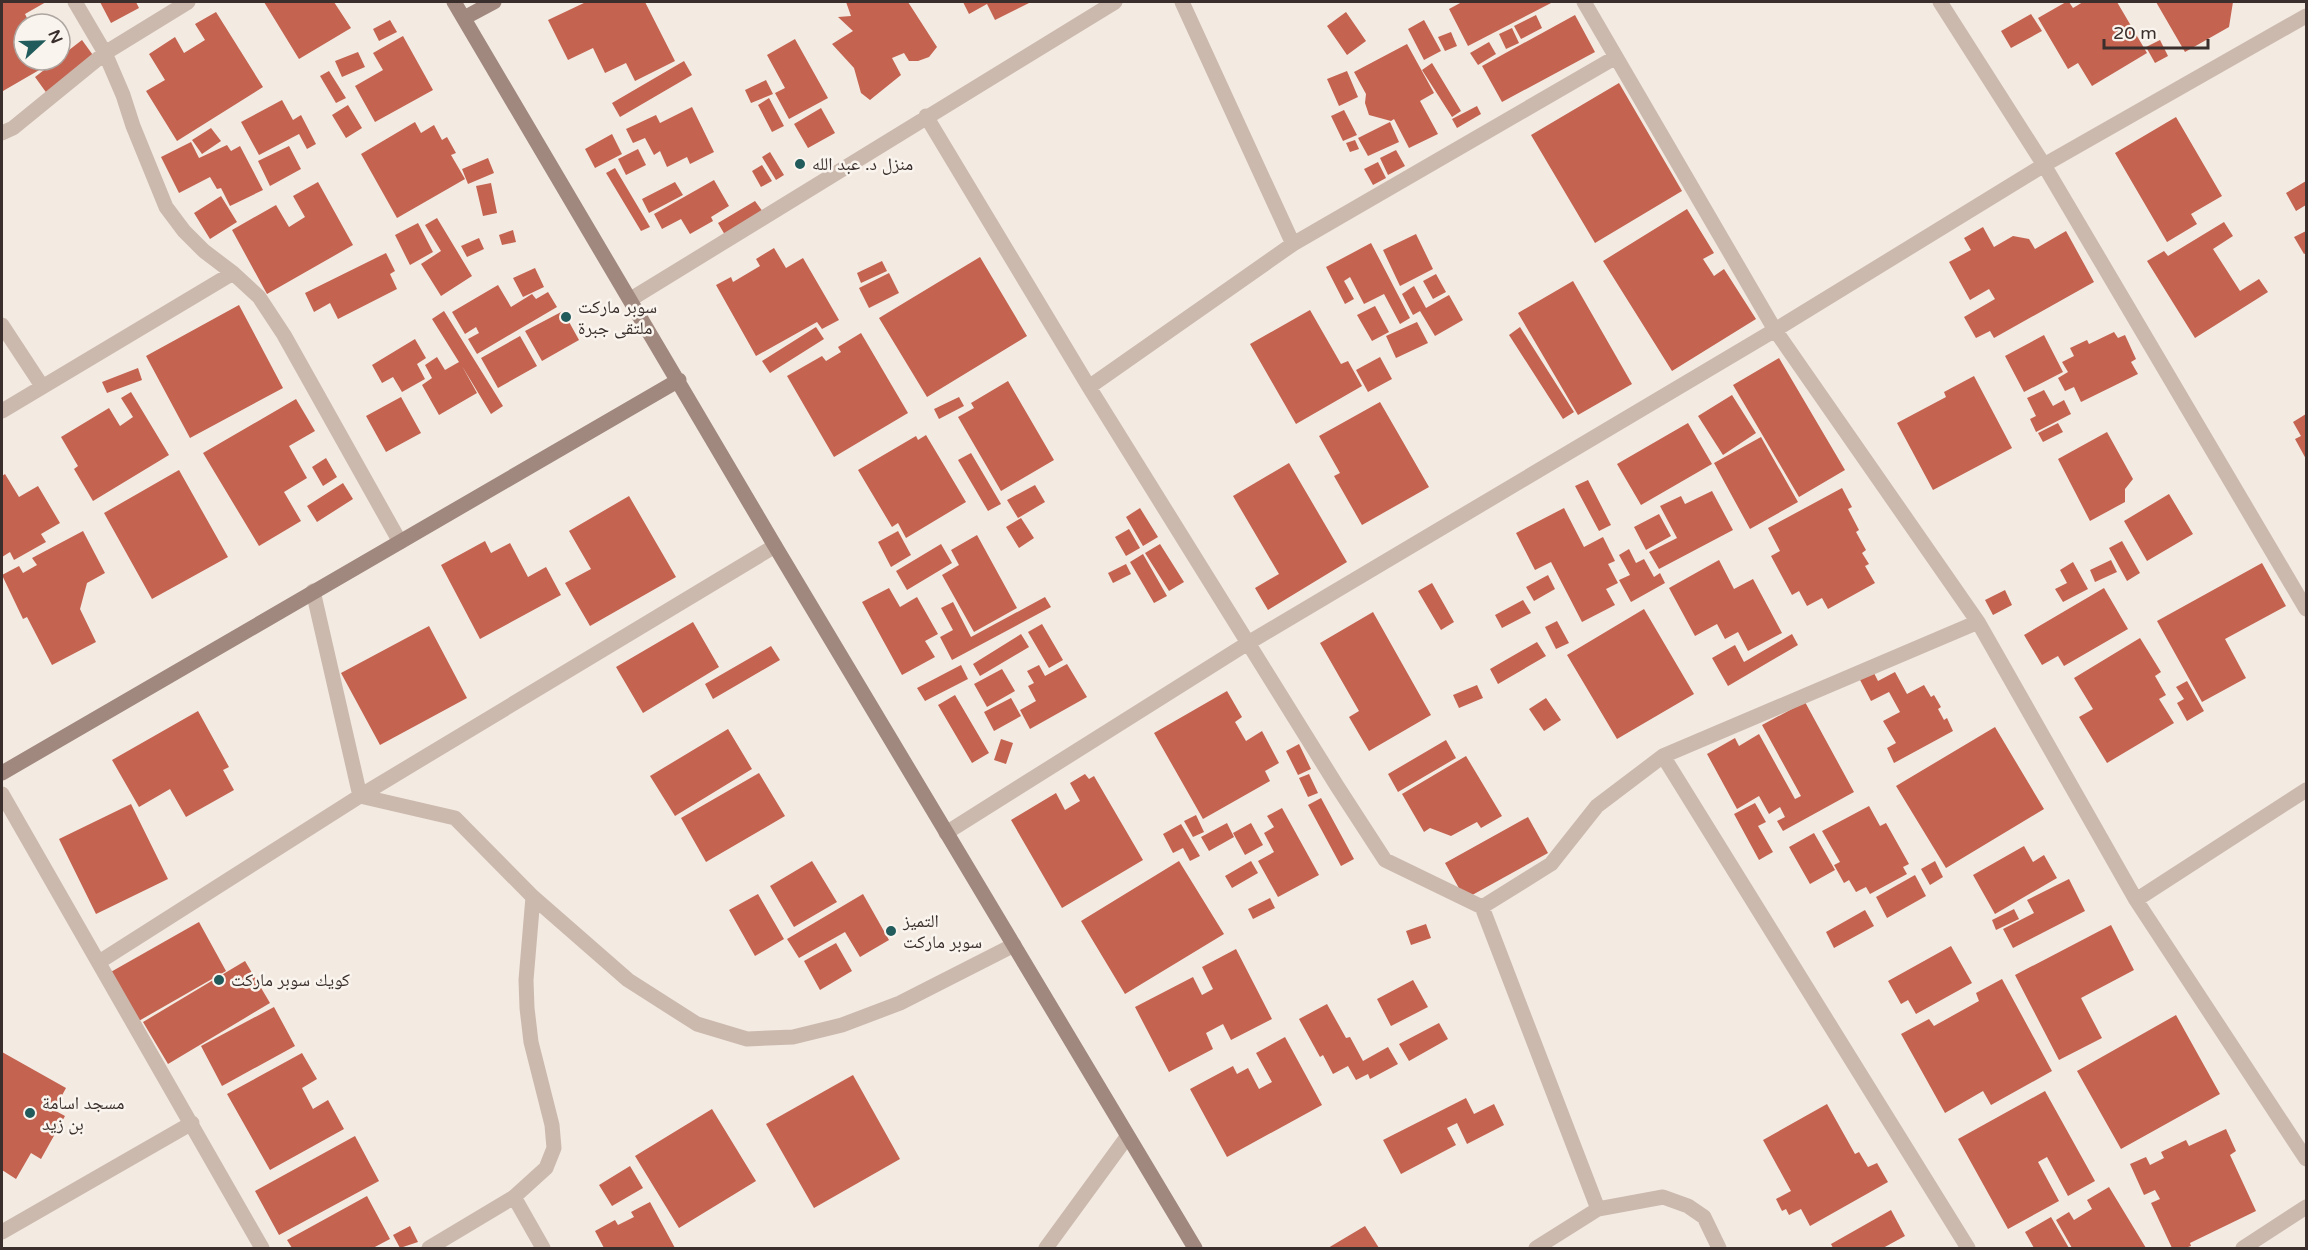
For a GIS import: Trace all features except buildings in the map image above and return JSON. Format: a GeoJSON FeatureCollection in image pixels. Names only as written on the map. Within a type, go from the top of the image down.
{"type":"FeatureCollection","features":[{"type":"Feature","properties":{"kind":"street"},"geometry":{"type":"LineString","coordinates":[[75,2],[105,53],[166,207],[184,231],[204,251],[259,297],[284,335],[400,542]]}},
{"type":"Feature","properties":{"kind":"street"},"geometry":{"type":"LineString","coordinates":[[2,134],[14,128],[105,53],[188,2]]}},
{"type":"Feature","properties":{"kind":"street"},"geometry":{"type":"LineString","coordinates":[[454,2],[946,834],[1195,1248]]}},
{"type":"Feature","properties":{"kind":"street"},"geometry":{"type":"LineString","coordinates":[[464,18],[494,2]]}},
{"type":"Feature","properties":{"kind":"street"},"geometry":{"type":"LineString","coordinates":[[631,299],[1115,2]]}},
{"type":"Feature","properties":{"kind":"street"},"geometry":{"type":"LineString","coordinates":[[1182,2],[1293,244]]}},
{"type":"Feature","properties":{"kind":"street"},"geometry":{"type":"LineString","coordinates":[[1584,2],[1775,330],[1978,622],[2136,900],[2307,1159]]}},
{"type":"Feature","properties":{"kind":"street"},"geometry":{"type":"LineString","coordinates":[[1940,2],[2044,165],[2307,609]]}},
{"type":"Feature","properties":{"kind":"street"},"geometry":{"type":"LineString","coordinates":[[946,834],[1248,643],[1775,330],[2044,165],[2307,16]]}},
{"type":"Feature","properties":{"kind":"street"},"geometry":{"type":"LineString","coordinates":[[1089,387],[1293,244],[1616,57]]}},
{"type":"Feature","properties":{"kind":"street"},"geometry":{"type":"LineString","coordinates":[[926,116],[1089,387],[1385,860],[1482,907],[1598,1209]]}},
{"type":"Feature","properties":{"kind":"street"},"geometry":{"type":"LineString","coordinates":[[2,411],[233,273]]}},
{"type":"Feature","properties":{"kind":"street"},"geometry":{"type":"LineString","coordinates":[[2,325],[42,386]]}},
{"type":"Feature","properties":{"kind":"street"},"geometry":{"type":"LineString","coordinates":[[2,773],[679,380]]}},
{"type":"Feature","properties":{"kind":"street"},"geometry":{"type":"LineString","coordinates":[[99,962],[360,796],[775,546]]}},
{"type":"Feature","properties":{"kind":"street"},"geometry":{"type":"LineString","coordinates":[[313,591],[335,698],[360,796]]}},
{"type":"Feature","properties":{"kind":"street"},"geometry":{"type":"LineString","coordinates":[[1482,907],[1551,864],[1597,806],[1663,756],[1978,622]]}},
{"type":"Feature","properties":{"kind":"street"},"geometry":{"type":"LineString","coordinates":[[1663,756],[1968,1248]]}},
{"type":"Feature","properties":{"kind":"street"},"geometry":{"type":"LineString","coordinates":[[2136,900],[2307,790]]}},
{"type":"Feature","properties":{"kind":"street"},"geometry":{"type":"LineString","coordinates":[[2,794],[262,1248]]}},
{"type":"Feature","properties":{"kind":"street"},"geometry":{"type":"LineString","coordinates":[[360,796],[455,818],[533,897],[628,980],[697,1024],[747,1039],[793,1037],[842,1025],[900,1003],[1014,945]]}},
{"type":"Feature","properties":{"kind":"street"},"geometry":{"type":"LineString","coordinates":[[429,1248],[514,1197],[546,1168],[554,1148],[552,1125],[531,1041],[527,1008],[526,980],[533,897]]}},
{"type":"Feature","properties":{"kind":"street"},"geometry":{"type":"LineString","coordinates":[[2,1232],[192,1123]]}},
{"type":"Feature","properties":{"kind":"street"},"geometry":{"type":"LineString","coordinates":[[1046,1248],[1127,1137]]}},
{"type":"Feature","properties":{"kind":"street"},"geometry":{"type":"LineString","coordinates":[[514,1197],[543,1248]]}},
{"type":"Feature","properties":{"kind":"street"},"geometry":{"type":"LineString","coordinates":[[1536,1248],[1598,1209],[1663,1197],[1688,1206],[1704,1217],[1719,1248]]}},
{"type":"Feature","properties":{"kind":"street"},"geometry":{"type":"LineString","coordinates":[[2243,1248],[2307,1207]]}},
{"type":"Feature","properties":{"kind":"place","name":"منزل د. عبد الله"},"geometry":{"type":"Point","coordinates":[800,164]}},
{"type":"Feature","properties":{"kind":"place","name":"سوبر ماركت ملتقى جبرة"},"geometry":{"type":"Point","coordinates":[566,317]}},
{"type":"Feature","properties":{"kind":"place","name":"التميز سوبر ماركت"},"geometry":{"type":"Point","coordinates":[891,931]}},
{"type":"Feature","properties":{"kind":"place","name":"كويك سوبر ماركت"},"geometry":{"type":"Point","coordinates":[219,980]}},
{"type":"Feature","properties":{"kind":"place","name":"مسجد اسامة بن زيد"},"geometry":{"type":"Point","coordinates":[30,1113]}}]}
